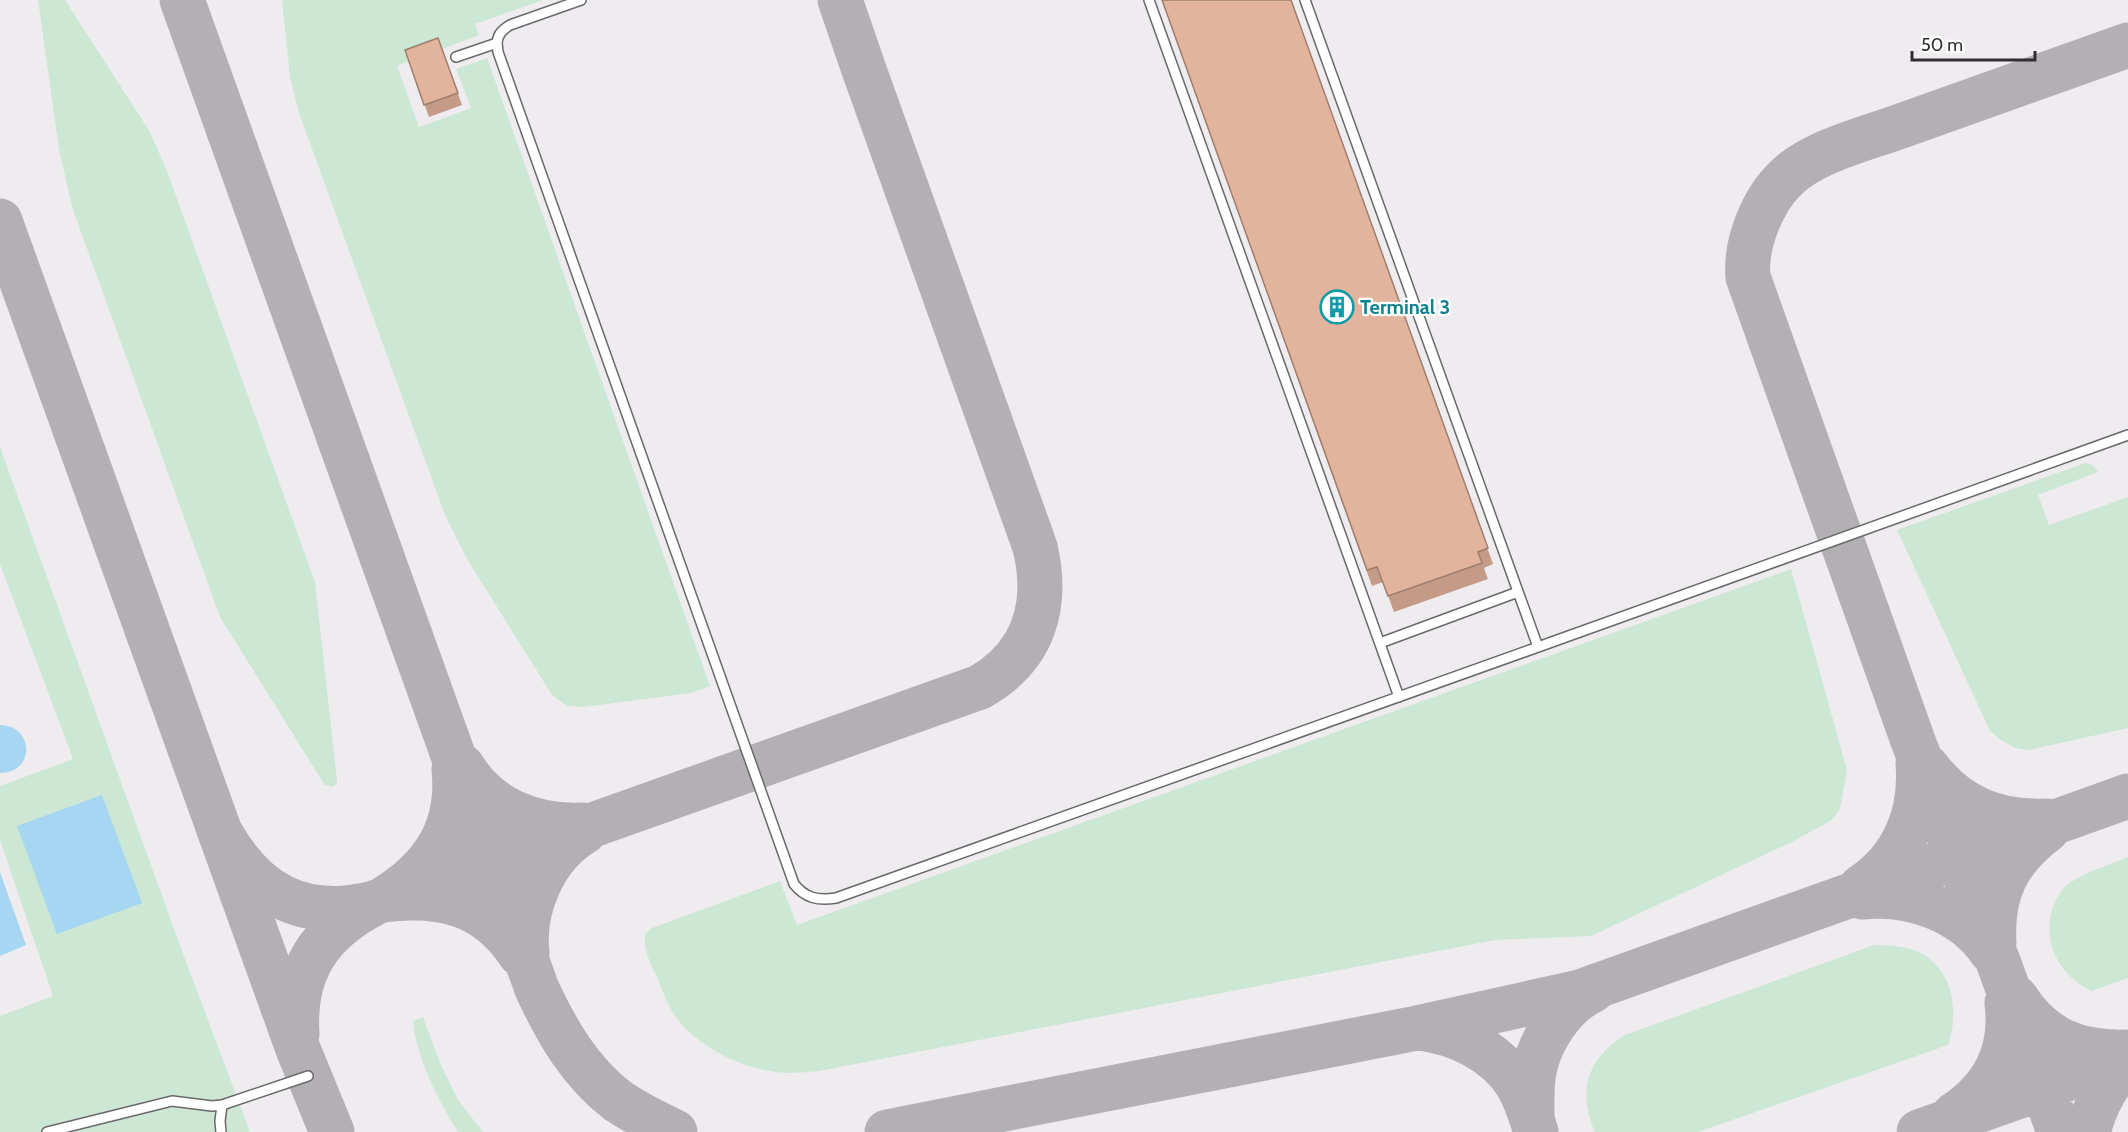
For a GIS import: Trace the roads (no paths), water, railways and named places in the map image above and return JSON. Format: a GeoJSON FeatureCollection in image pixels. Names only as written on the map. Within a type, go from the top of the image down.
{"type":"FeatureCollection","features":[{"type":"Feature","properties":{"kind":"lane"},"geometry":{"type":"LineString","coordinates":[[581,0],[510,25],[503,30],[498,36],[497,43],[502,64],[794,884],[811,898],[824,900],[836,898],[2128,435]]}},
{"type":"Feature","properties":{"kind":"lane"},"geometry":{"type":"LineString","coordinates":[[1149,0],[1399,697]]}},
{"type":"Feature","properties":{"kind":"lane"},"geometry":{"type":"LineString","coordinates":[[1305,0],[1538,647]]}},
{"type":"Feature","properties":{"kind":"lane"},"geometry":{"type":"LineString","coordinates":[[456,57],[497,43]]}},
{"type":"Feature","properties":{"kind":"lane"},"geometry":{"type":"LineString","coordinates":[[1380,643],[1518,592]]}},
{"type":"Feature","properties":{"kind":"lane"},"geometry":{"type":"LineString","coordinates":[[47,1132],[172,1101],[222,1105],[308,1076]]}},
{"type":"Feature","properties":{"kind":"lane"},"geometry":{"type":"LineString","coordinates":[[221,1132],[222,1105]]}},
{"type":"Feature","properties":{"kind":"water"},"geometry":{"type":"Polygon","coordinates":[[[0,725],[11,727],[20,733],[25,741],[26,749],[25,758],[20,766],[0,773],[0,725]]]}},
{"type":"Feature","properties":{"kind":"water"},"geometry":{"type":"Polygon","coordinates":[[[102,795],[142,903],[57,934],[17,826],[102,795]]]}},
{"type":"Feature","properties":{"kind":"water"},"geometry":{"type":"Polygon","coordinates":[[[0,872],[26,945],[0,956],[0,872]]]}},
{"type":"Feature","properties":{"kind":"place","name":"Terminal 3"},"geometry":{"type":"Point","coordinates":[1337,307]}}]}
